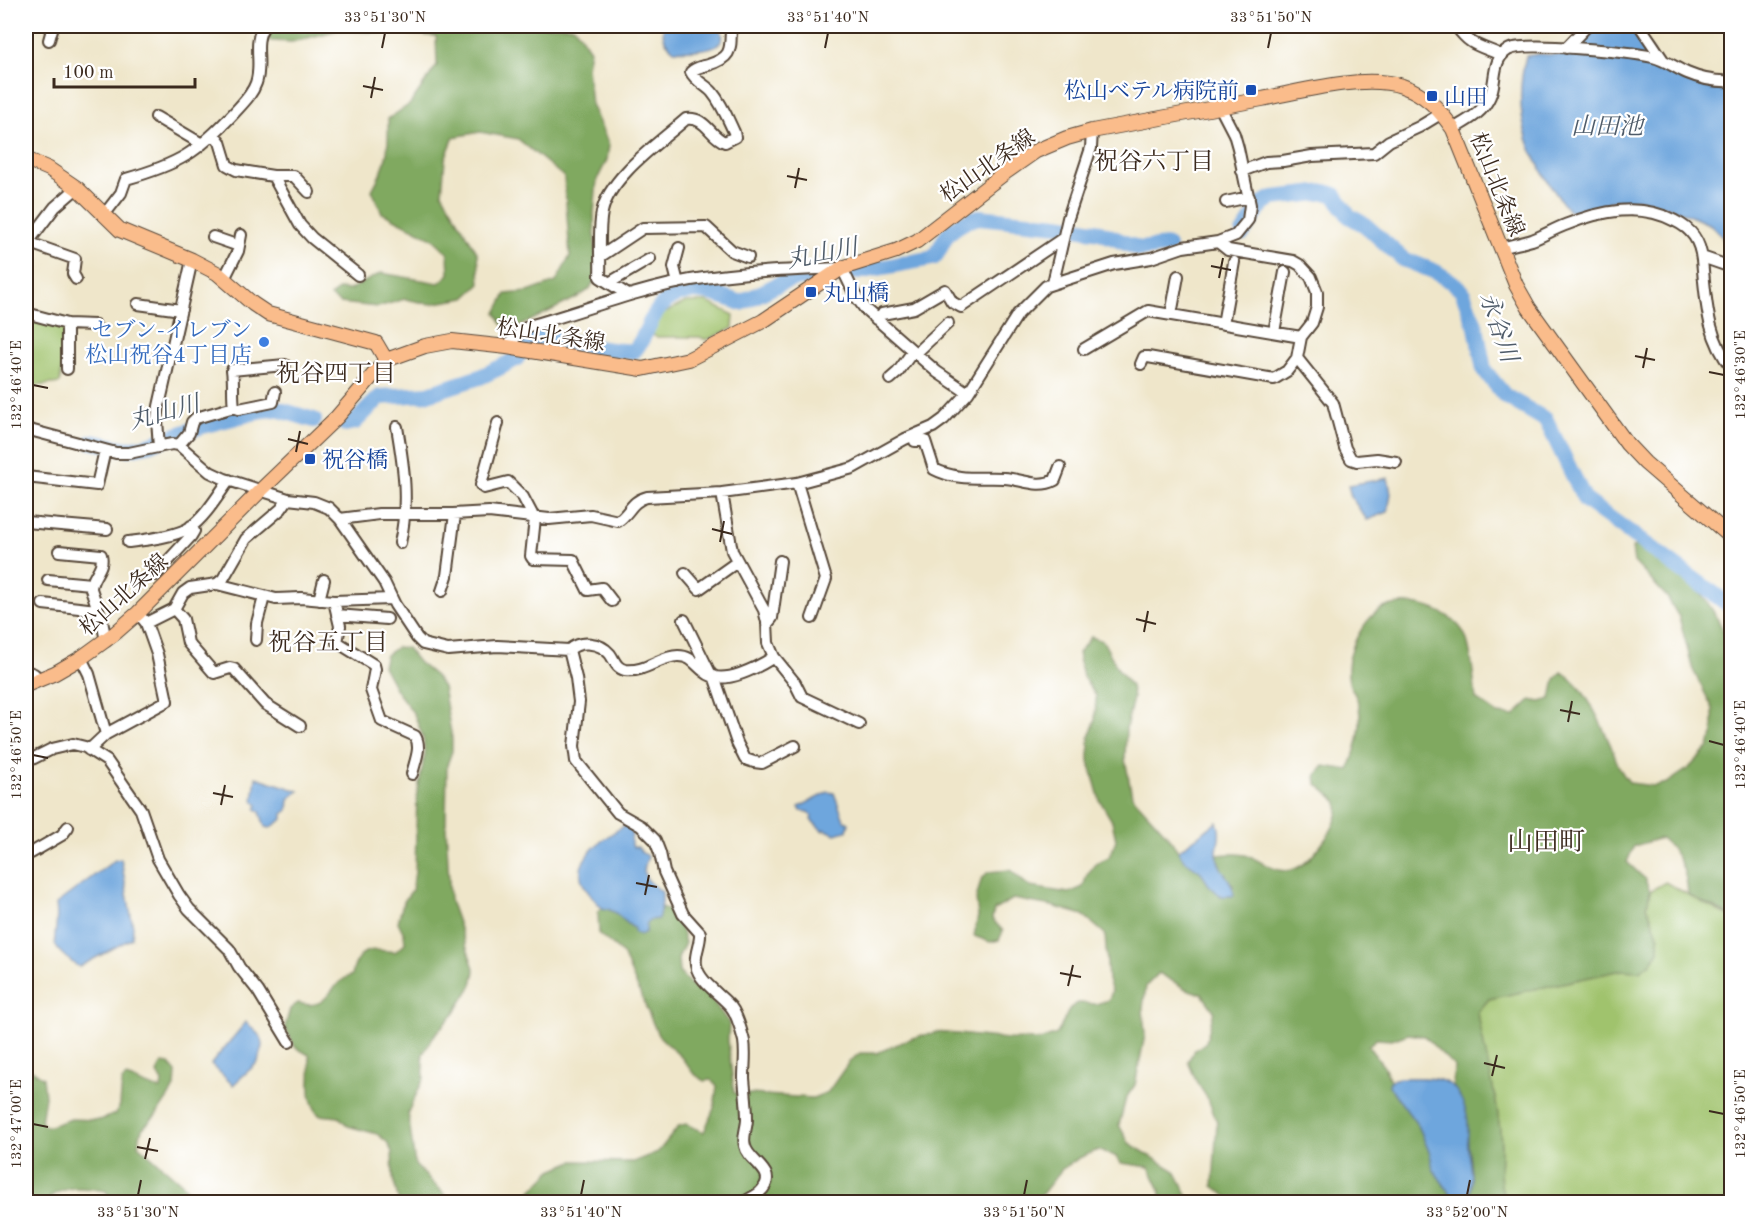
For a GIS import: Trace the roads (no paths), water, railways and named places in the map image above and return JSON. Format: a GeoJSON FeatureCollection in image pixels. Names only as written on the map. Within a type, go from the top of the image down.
{"type":"FeatureCollection","features":[{"type":"Feature","properties":{"kind":"main road","name":"松山北条線"},"geometry":{"type":"LineString","coordinates":[[26,685],[81,658],[142,618],[261,490],[337,417],[386,360],[441,342],[506,347],[642,369],[689,359],[763,321],[841,268],[896,251],[917,241],[1036,151],[1067,138],[1330,86],[1374,82],[1400,85],[1417,92],[1429,99],[1442,113],[1453,129],[1516,285],[1528,308],[1621,437],[1645,463],[1731,538]]}},
{"type":"Feature","properties":{"kind":"main road"},"geometry":{"type":"LineString","coordinates":[[26,159],[49,169],[77,188],[120,230],[192,260],[224,279],[268,314],[376,343],[386,360]]}},
{"type":"Feature","properties":{"kind":"street"},"geometry":{"type":"LineString","coordinates":[[49,40],[53,26]]}},
{"type":"Feature","properties":{"kind":"street"},"geometry":{"type":"LineString","coordinates":[[104,215],[121,193],[126,179],[172,164],[202,144],[214,135],[250,96],[256,85],[259,71],[257,42],[264,26]]}},
{"type":"Feature","properties":{"kind":"street"},"geometry":{"type":"LineString","coordinates":[[628,295],[600,277],[601,213],[605,202],[614,186],[686,119],[692,118],[705,124],[719,140],[725,142],[735,137],[717,98],[691,72],[696,68],[722,60],[729,54],[731,26]]}},
{"type":"Feature","properties":{"kind":"street"},"geometry":{"type":"LineString","coordinates":[[1456,26],[1466,39],[1475,45],[1501,55]]}},
{"type":"Feature","properties":{"kind":"street"},"geometry":{"type":"LineString","coordinates":[[1566,48],[1587,26]]}},
{"type":"Feature","properties":{"kind":"street"},"geometry":{"type":"LineString","coordinates":[[1640,26],[1658,59]]}},
{"type":"Feature","properties":{"kind":"street"},"geometry":{"type":"LineString","coordinates":[[1453,129],[1482,109],[1490,96],[1496,65],[1501,55],[1517,46],[1578,49],[1658,59],[1703,79],[1731,81]]}},
{"type":"Feature","properties":{"kind":"street"},"geometry":{"type":"LineString","coordinates":[[340,519],[380,514],[501,512],[549,519],[591,515],[618,521],[638,499],[722,494],[797,483],[853,468],[933,427],[944,419],[968,393],[1018,314],[1039,292],[1053,283],[1093,273],[1114,264],[1151,258],[1183,247],[1218,242],[1236,235],[1248,220],[1249,197],[1234,134],[1220,107]]}},
{"type":"Feature","properties":{"kind":"street"},"geometry":{"type":"LineString","coordinates":[[1242,171],[1266,162],[1312,156],[1374,153],[1389,141],[1442,113]]}},
{"type":"Feature","properties":{"kind":"street"},"geometry":{"type":"LineString","coordinates":[[156,117],[202,144]]}},
{"type":"Feature","properties":{"kind":"street"},"geometry":{"type":"LineString","coordinates":[[1053,283],[1062,239],[1091,148],[1092,132]]}},
{"type":"Feature","properties":{"kind":"street"},"geometry":{"type":"LineString","coordinates":[[214,135],[218,137],[224,157],[232,169],[273,176],[294,176],[309,192]]}},
{"type":"Feature","properties":{"kind":"street"},"geometry":{"type":"LineString","coordinates":[[273,176],[300,225],[312,238],[358,275]]}},
{"type":"Feature","properties":{"kind":"street"},"geometry":{"type":"LineString","coordinates":[[76,279],[73,274],[75,259],[26,244],[55,207],[77,188]]}},
{"type":"Feature","properties":{"kind":"street"},"geometry":{"type":"LineString","coordinates":[[1226,202],[1249,197]]}},
{"type":"Feature","properties":{"kind":"street"},"geometry":{"type":"LineString","coordinates":[[1501,248],[1533,239],[1585,218],[1625,210],[1645,210],[1666,216],[1692,232],[1699,243],[1711,332],[1717,347],[1731,368]]}},
{"type":"Feature","properties":{"kind":"street"},"geometry":{"type":"LineString","coordinates":[[601,256],[643,228],[706,227],[732,251],[748,257]]}},
{"type":"Feature","properties":{"kind":"street"},"geometry":{"type":"LineString","coordinates":[[213,237],[240,241],[224,279]]}},
{"type":"Feature","properties":{"kind":"street"},"geometry":{"type":"LineString","coordinates":[[876,319],[882,314],[914,308],[945,290],[952,302],[961,307],[1062,239]]}},
{"type":"Feature","properties":{"kind":"street"},"geometry":{"type":"LineString","coordinates":[[1141,364],[1144,357],[1148,357],[1274,379],[1287,371],[1297,358],[1301,337],[1315,316],[1317,299],[1315,284],[1306,270],[1293,261],[1228,250],[1218,242]]}},
{"type":"Feature","properties":{"kind":"street"},"geometry":{"type":"LineString","coordinates":[[678,284],[674,267],[679,248]]}},
{"type":"Feature","properties":{"kind":"street"},"geometry":{"type":"LineString","coordinates":[[1702,257],[1725,265],[1731,263]]}},
{"type":"Feature","properties":{"kind":"street"},"geometry":{"type":"LineString","coordinates":[[609,283],[650,259]]}},
{"type":"Feature","properties":{"kind":"street"},"geometry":{"type":"LineString","coordinates":[[159,447],[157,420],[172,341],[192,260]]}},
{"type":"Feature","properties":{"kind":"street"},"geometry":{"type":"LineString","coordinates":[[1223,324],[1234,262]]}},
{"type":"Feature","properties":{"kind":"street"},"geometry":{"type":"LineString","coordinates":[[506,347],[529,326],[628,295],[729,275],[841,268],[855,296],[876,319],[937,372],[968,393]]}},
{"type":"Feature","properties":{"kind":"street"},"geometry":{"type":"LineString","coordinates":[[1274,332],[1285,272]]}},
{"type":"Feature","properties":{"kind":"street"},"geometry":{"type":"LineString","coordinates":[[1171,315],[1178,276]]}},
{"type":"Feature","properties":{"kind":"street"},"geometry":{"type":"LineString","coordinates":[[138,304],[181,310]]}},
{"type":"Feature","properties":{"kind":"street"},"geometry":{"type":"LineString","coordinates":[[1084,349],[1148,311],[1301,337]]}},
{"type":"Feature","properties":{"kind":"street"},"geometry":{"type":"LineString","coordinates":[[26,313],[67,324],[95,325]]}},
{"type":"Feature","properties":{"kind":"street"},"geometry":{"type":"LineString","coordinates":[[890,379],[915,352],[948,323]]}},
{"type":"Feature","properties":{"kind":"street"},"geometry":{"type":"LineString","coordinates":[[67,324],[67,369]]}},
{"type":"Feature","properties":{"kind":"street"},"geometry":{"type":"LineString","coordinates":[[1297,358],[1333,403],[1345,448],[1351,459],[1396,462]]}},
{"type":"Feature","properties":{"kind":"street"},"geometry":{"type":"LineString","coordinates":[[234,407],[232,369],[285,365]]}},
{"type":"Feature","properties":{"kind":"street"},"geometry":{"type":"LineString","coordinates":[[179,445],[189,433],[192,422],[196,418],[234,407],[239,409],[273,402],[275,392]]}},
{"type":"Feature","properties":{"kind":"street"},"geometry":{"type":"LineString","coordinates":[[498,423],[481,485],[484,488],[508,482],[523,497],[533,518],[531,556],[533,559],[573,560],[588,590],[602,588],[612,601]]}},
{"type":"Feature","properties":{"kind":"street"},"geometry":{"type":"LineString","coordinates":[[397,427],[404,474],[405,513],[400,543]]}},
{"type":"Feature","properties":{"kind":"street"},"geometry":{"type":"LineString","coordinates":[[26,429],[105,450],[129,453],[172,444],[179,445],[210,472],[229,480],[288,499],[322,505],[340,519],[384,582],[417,638],[431,646],[448,650],[518,646],[569,651],[578,644],[595,645],[609,653],[616,666],[622,669],[649,667],[672,657],[689,658],[713,676],[744,673],[762,666],[774,657]]}},
{"type":"Feature","properties":{"kind":"street"},"geometry":{"type":"LineString","coordinates":[[914,436],[915,441],[925,441],[934,469],[966,478],[1003,478],[1040,485],[1055,480],[1060,467]]}},
{"type":"Feature","properties":{"kind":"street"},"geometry":{"type":"LineString","coordinates":[[26,477],[97,485],[105,450]]}},
{"type":"Feature","properties":{"kind":"street"},"geometry":{"type":"LineString","coordinates":[[128,542],[149,539],[191,526],[210,507],[229,480]]}},
{"type":"Feature","properties":{"kind":"street"},"geometry":{"type":"LineString","coordinates":[[797,483],[826,579],[812,618]]}},
{"type":"Feature","properties":{"kind":"street"},"geometry":{"type":"LineString","coordinates":[[722,494],[732,552],[757,594],[767,624],[768,644],[774,657],[795,683],[802,697],[859,724]]}},
{"type":"Feature","properties":{"kind":"street"},"geometry":{"type":"LineString","coordinates":[[217,584],[223,579],[246,539],[281,509],[288,499]]}},
{"type":"Feature","properties":{"kind":"street"},"geometry":{"type":"LineString","coordinates":[[442,591],[447,576],[455,514]]}},
{"type":"Feature","properties":{"kind":"street"},"geometry":{"type":"LineString","coordinates":[[26,522],[107,529]]}},
{"type":"Feature","properties":{"kind":"street"},"geometry":{"type":"LineString","coordinates":[[155,575],[191,536],[194,531],[191,526]]}},
{"type":"Feature","properties":{"kind":"street"},"geometry":{"type":"LineString","coordinates":[[59,551],[101,555],[101,565],[91,584],[106,641]]}},
{"type":"Feature","properties":{"kind":"street"},"geometry":{"type":"LineString","coordinates":[[767,624],[772,618],[780,561]]}},
{"type":"Feature","properties":{"kind":"street"},"geometry":{"type":"LineString","coordinates":[[685,573],[699,590],[737,562]]}},
{"type":"Feature","properties":{"kind":"street"},"geometry":{"type":"LineString","coordinates":[[48,580],[91,584]]}},
{"type":"Feature","properties":{"kind":"street"},"geometry":{"type":"LineString","coordinates":[[320,600],[324,580]]}},
{"type":"Feature","properties":{"kind":"street"},"geometry":{"type":"LineString","coordinates":[[89,750],[106,734],[167,701],[157,654],[142,618],[174,609],[183,593],[190,588],[217,584],[276,599],[334,601],[392,598]]}},
{"type":"Feature","properties":{"kind":"street"},"geometry":{"type":"LineString","coordinates":[[256,640],[264,597]]}},
{"type":"Feature","properties":{"kind":"street"},"geometry":{"type":"LineString","coordinates":[[334,601],[340,626],[337,642],[374,665],[371,690],[382,721],[417,739],[419,744],[412,774]]}},
{"type":"Feature","properties":{"kind":"street"},"geometry":{"type":"LineString","coordinates":[[43,604],[97,610]]}},
{"type":"Feature","properties":{"kind":"street"},"geometry":{"type":"LineString","coordinates":[[174,609],[183,619],[188,643],[214,673],[234,669],[266,704],[300,726]]}},
{"type":"Feature","properties":{"kind":"street"},"geometry":{"type":"LineString","coordinates":[[337,615],[387,620]]}},
{"type":"Feature","properties":{"kind":"street"},"geometry":{"type":"LineString","coordinates":[[684,620],[713,676],[745,759],[762,763],[795,746]]}},
{"type":"Feature","properties":{"kind":"street"},"geometry":{"type":"LineString","coordinates":[[569,651],[579,702],[574,746],[576,761],[618,813],[642,826],[654,840],[660,853],[664,872],[683,914],[700,933],[696,965],[705,980],[732,1009],[740,1027],[746,1055],[744,1072],[747,1117],[745,1146],[747,1154],[763,1167],[766,1174],[763,1188],[746,1203]]}},
{"type":"Feature","properties":{"kind":"street"},"geometry":{"type":"LineString","coordinates":[[81,658],[89,674],[106,734]]}},
{"type":"Feature","properties":{"kind":"street"},"geometry":{"type":"LineString","coordinates":[[26,671],[34,674],[40,680]]}},
{"type":"Feature","properties":{"kind":"street"},"geometry":{"type":"LineString","coordinates":[[26,762],[52,749],[73,744],[89,750],[111,765],[144,817],[154,852],[179,895],[189,909],[229,950],[238,968],[258,991],[289,1042]]}},
{"type":"Feature","properties":{"kind":"street"},"geometry":{"type":"LineString","coordinates":[[26,850],[31,853],[62,835],[68,827]]}},
{"type":"Feature","properties":{"kind":"water"},"geometry":{"type":"Polygon","coordinates":[[[664,26],[719,26],[723,38],[719,44],[707,48],[674,50],[665,40],[664,26]]]}},
{"type":"Feature","properties":{"kind":"water","name":"山田池"},"geometry":{"type":"Polygon","coordinates":[[[1594,26],[1633,26],[1653,51],[1652,66],[1699,85],[1731,90],[1731,250],[1727,251],[1722,236],[1711,225],[1674,209],[1638,199],[1612,201],[1579,213],[1569,211],[1544,175],[1527,139],[1523,120],[1522,78],[1526,56],[1539,54],[1577,56],[1594,26]]]}},
{"type":"Feature","properties":{"kind":"water"},"geometry":{"type":"Polygon","coordinates":[[[1388,478],[1391,493],[1388,512],[1367,520],[1351,497],[1348,485],[1388,478]]]}},
{"type":"Feature","properties":{"kind":"water"},"geometry":{"type":"Polygon","coordinates":[[[256,777],[299,791],[289,799],[288,810],[283,814],[283,819],[270,828],[265,827],[260,812],[256,809],[258,805],[253,801],[256,777]]]}},
{"type":"Feature","properties":{"kind":"water"},"geometry":{"type":"Polygon","coordinates":[[[828,792],[834,793],[844,820],[849,823],[847,831],[835,834],[824,829],[823,831],[811,820],[812,816],[809,812],[801,811],[799,807],[828,792]]]}},
{"type":"Feature","properties":{"kind":"water"},"geometry":{"type":"Polygon","coordinates":[[[1217,822],[1218,862],[1231,884],[1234,896],[1221,896],[1209,885],[1200,871],[1184,860],[1178,851],[1217,822]]]}},
{"type":"Feature","properties":{"kind":"water"},"geometry":{"type":"Polygon","coordinates":[[[625,825],[632,830],[633,847],[638,847],[648,857],[644,869],[646,878],[662,892],[658,919],[649,920],[646,932],[640,935],[634,932],[634,928],[616,913],[602,908],[586,889],[581,877],[581,869],[589,853],[595,846],[625,825]]]}},
{"type":"Feature","properties":{"kind":"water"},"geometry":{"type":"Polygon","coordinates":[[[121,859],[133,927],[132,938],[79,967],[56,946],[56,904],[115,860],[121,859]]]}},
{"type":"Feature","properties":{"kind":"water"},"geometry":{"type":"Polygon","coordinates":[[[246,1022],[261,1037],[262,1046],[258,1062],[233,1085],[211,1064],[246,1022]]]}},
{"type":"Feature","properties":{"kind":"water"},"geometry":{"type":"Polygon","coordinates":[[[1427,1078],[1442,1081],[1453,1087],[1461,1098],[1468,1120],[1471,1176],[1471,1189],[1466,1202],[1456,1202],[1433,1169],[1430,1154],[1419,1127],[1389,1086],[1390,1080],[1427,1078]]]}},
{"type":"Feature","properties":{"kind":"waterway","name":"永谷川"},"geometry":{"type":"LineString","coordinates":[[1243,233],[1263,203],[1273,198],[1326,192],[1335,195],[1349,216],[1365,225],[1403,259],[1436,272],[1452,282],[1462,291],[1476,327],[1484,370],[1505,396],[1546,420],[1585,500],[1732,607]]}},
{"type":"Feature","properties":{"kind":"waterway","name":"丸山川"},"geometry":{"type":"LineString","coordinates":[[345,424],[355,422],[380,397],[428,394],[480,377],[516,359],[532,337],[558,339],[608,350],[634,351],[655,314],[664,303],[684,292],[706,292],[741,303],[793,279],[868,270],[933,258],[938,253],[945,237],[953,229],[979,217],[1100,232],[1139,249],[1168,246]]}},
{"type":"Feature","properties":{"kind":"waterway","name":"丸山川"},"geometry":{"type":"LineString","coordinates":[[92,442],[128,449],[264,410],[277,409],[314,420]]}},
{"type":"Feature","properties":{"kind":"place","name":"松山ベテル病院前"},"geometry":{"type":"Point","coordinates":[1251,90]}},
{"type":"Feature","properties":{"kind":"place","name":"山田"},"geometry":{"type":"Point","coordinates":[1432,96]}},
{"type":"Feature","properties":{"kind":"place","name":"丸山橋"},"geometry":{"type":"Point","coordinates":[811,292]}},
{"type":"Feature","properties":{"kind":"place","name":"セブン-イレブン 松山祝谷4丁目店"},"geometry":{"type":"Point","coordinates":[264,342]}},
{"type":"Feature","properties":{"kind":"place","name":"祝谷橋"},"geometry":{"type":"Point","coordinates":[310,459]}},
{"type":"Feature","properties":{"kind":"district","name":"祝谷六丁目"},"geometry":{"type":"Point","coordinates":[1154,161]}},
{"type":"Feature","properties":{"kind":"district","name":"祝谷四丁目"},"geometry":{"type":"Point","coordinates":[336,373]}},
{"type":"Feature","properties":{"kind":"district","name":"祝谷五丁目"},"geometry":{"type":"Point","coordinates":[328,642]}},
{"type":"Feature","properties":{"kind":"district","name":"山田町"},"geometry":{"type":"Point","coordinates":[1546,841]}}]}
